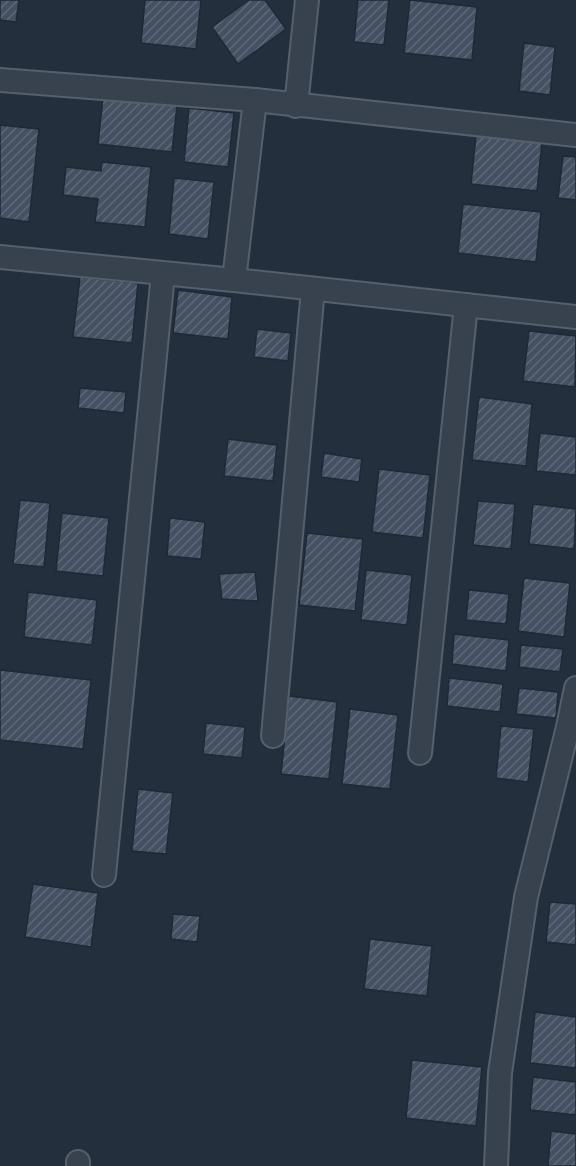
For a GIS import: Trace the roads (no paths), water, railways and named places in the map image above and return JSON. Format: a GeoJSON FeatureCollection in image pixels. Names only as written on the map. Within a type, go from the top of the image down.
{"type":"FeatureCollection","features":[{"type":"Feature","properties":{"kind":"street"},"geometry":{"type":"LineString","coordinates":[[296,106],[307,0]]}},
{"type":"Feature","properties":{"kind":"street"},"geometry":{"type":"LineString","coordinates":[[0,80],[255,100],[576,135]]}},
{"type":"Feature","properties":{"kind":"street"},"geometry":{"type":"LineString","coordinates":[[234,280],[255,100]]}},
{"type":"Feature","properties":{"kind":"street"},"geometry":{"type":"LineString","coordinates":[[0,257],[576,317]]}},
{"type":"Feature","properties":{"kind":"street"},"geometry":{"type":"LineString","coordinates":[[104,875],[163,274]]}},
{"type":"Feature","properties":{"kind":"street"},"geometry":{"type":"LineString","coordinates":[[273,736],[313,289]]}},
{"type":"Feature","properties":{"kind":"street"},"geometry":{"type":"LineString","coordinates":[[420,753],[466,305]]}},
{"type":"Feature","properties":{"kind":"street"},"geometry":{"type":"LineString","coordinates":[[496,1166],[500,1073],[526,897],[576,688]]}}]}
